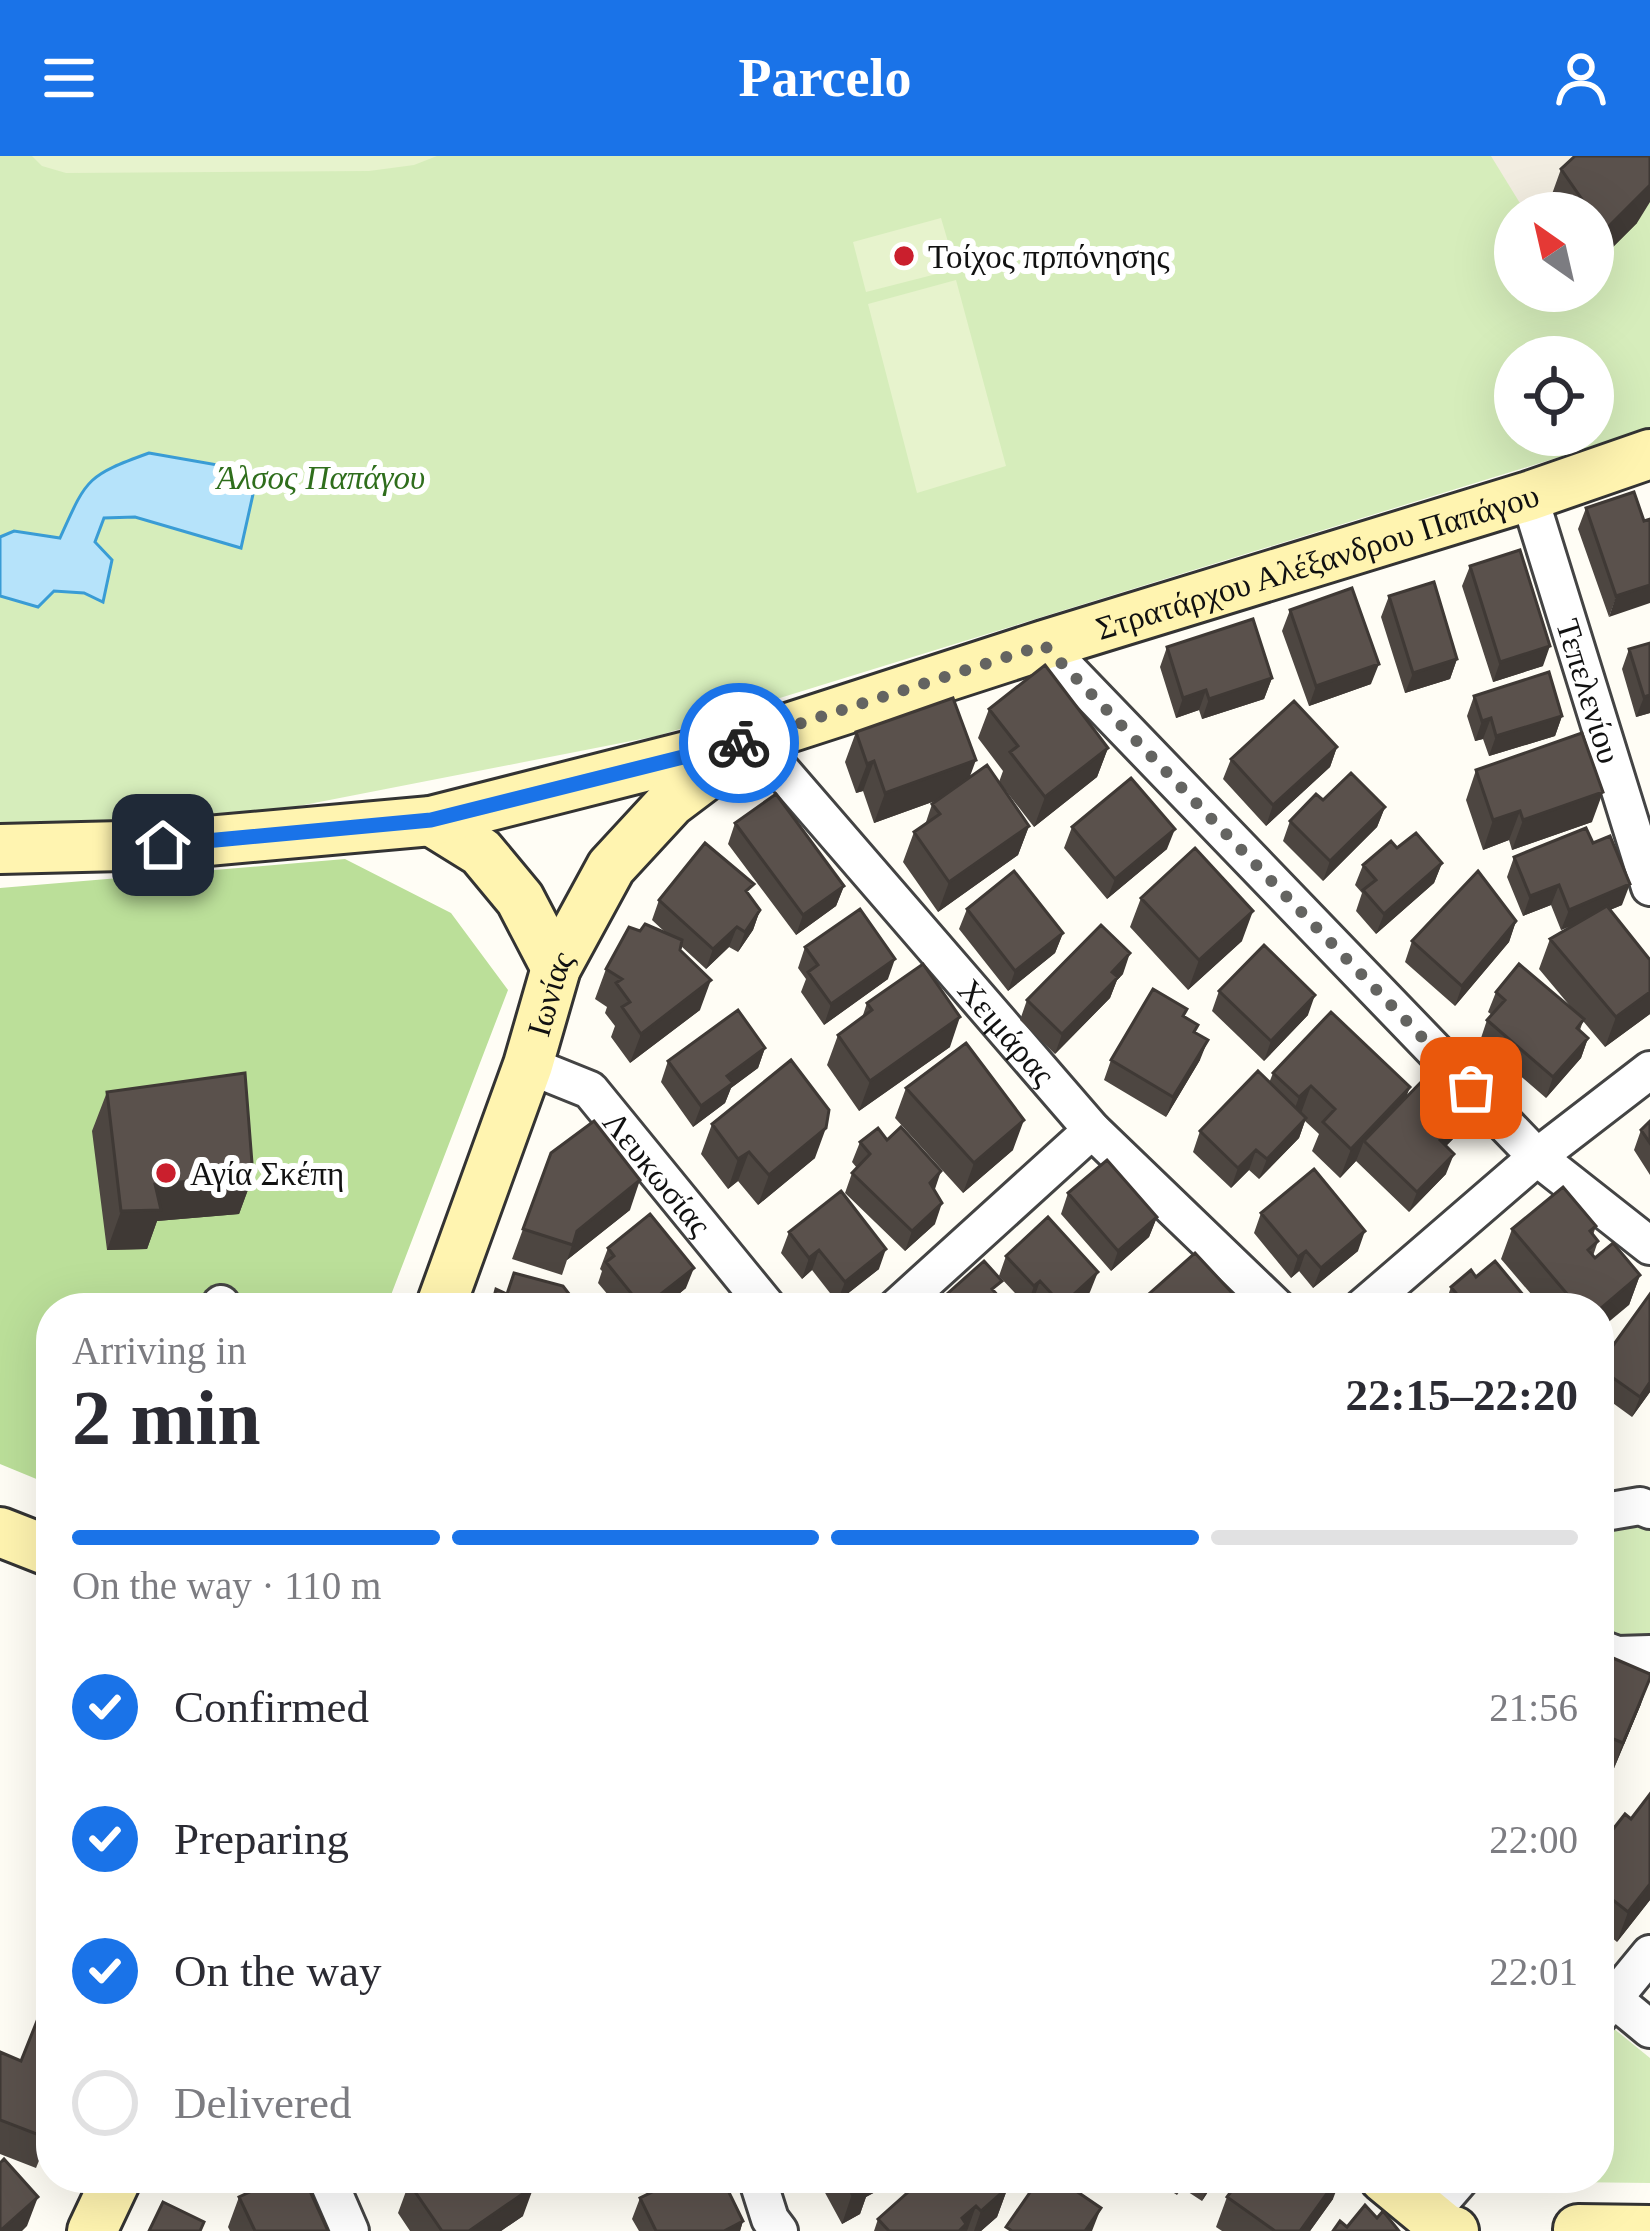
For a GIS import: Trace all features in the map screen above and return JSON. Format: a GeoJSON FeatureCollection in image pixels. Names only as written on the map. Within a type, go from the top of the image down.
{"type":"FeatureCollection","features":[{"type":"Feature","properties":{"kind":"street","name":"Στρατάρχου Αλέξανδρου Παπάγου"},"geometry":{"type":"LineString","coordinates":[[0,849],[163,845],[431,820],[754,740],[1650,454]]}},
{"type":"Feature","properties":{"kind":"street","name":"Τεπελενίου"},"geometry":{"type":"LineString","coordinates":[[1529,496],[1650,887]]}},
{"type":"Feature","properties":{"kind":"street"},"geometry":{"type":"LineString","coordinates":[[1044,645],[1537,1156],[1650,1246]]}},
{"type":"Feature","properties":{"kind":"street","name":"Ιωνίας"},"geometry":{"type":"LineString","coordinates":[[445,1293],[528,1065],[556,968],[611,867],[671,802],[754,740]]}},
{"type":"Feature","properties":{"kind":"street","name":"Χειμάρας"},"geometry":{"type":"LineString","coordinates":[[754,740],[1092,1130],[1261,1293]]}},
{"type":"Feature","properties":{"kind":"street"},"geometry":{"type":"LineString","coordinates":[[431,820],[481,852],[520,899],[556,968]]}},
{"type":"Feature","properties":{"kind":"street","name":"Λευκωσίας"},"geometry":{"type":"LineString","coordinates":[[528,1065],[590,1090],[756,1293]]}},
{"type":"Feature","properties":{"kind":"street"},"geometry":{"type":"LineString","coordinates":[[1379,1293],[1537,1156],[1650,1070]]}},
{"type":"Feature","properties":{"kind":"street"},"geometry":{"type":"LineString","coordinates":[[913,1293],[1092,1130]]}},
{"type":"Feature","properties":{"kind":"street"},"geometry":{"type":"LineString","coordinates":[[1614,1510],[1640,1506],[1650,1510]]}},
{"type":"Feature","properties":{"kind":"street"},"geometry":{"type":"LineString","coordinates":[[0,1532],[36,1546]]}},
{"type":"Feature","properties":{"kind":"street"},"geometry":{"type":"LineString","coordinates":[[1614,1654],[1650,1654]]}},
{"type":"Feature","properties":{"kind":"street"},"geometry":{"type":"LineString","coordinates":[[1614,1990],[1650,1954]]}},
{"type":"Feature","properties":{"kind":"street"},"geometry":{"type":"LineString","coordinates":[[1614,2008],[1650,2029]]}},
{"type":"Feature","properties":{"kind":"street"},"geometry":{"type":"LineString","coordinates":[[92,2231],[111,2193]]}},
{"type":"Feature","properties":{"kind":"street"},"geometry":{"type":"LineString","coordinates":[[334,2193],[350,2231]]}},
{"type":"Feature","properties":{"kind":"street"},"geometry":{"type":"LineString","coordinates":[[762,2193],[779,2231]]}},
{"type":"Feature","properties":{"kind":"street"},"geometry":{"type":"LineString","coordinates":[[1402,2193],[1444,2227],[1455,2193]]}},
{"type":"Feature","properties":{"kind":"street"},"geometry":{"type":"LineString","coordinates":[[1566,2230],[1650,2230]]}},
{"type":"Feature","properties":{"kind":"green space","name":"Άλσος Παπάγου"},"geometry":{"type":"Polygon","coordinates":[[[0,156],[1650,156],[1650,429],[1614,440],[1614,336],[1494,336],[1494,456],[1563,456],[657,736],[243,817],[0,833],[0,156]]]}},
{"type":"Feature","properties":{"kind":"green space"},"geometry":{"type":"Polygon","coordinates":[[[32,156],[437,156],[414,165],[369,171],[66,173],[42,166],[32,156]]]}},
{"type":"Feature","properties":{"kind":"green space","name":"Τοίχος πρπόνησης"},"geometry":{"type":"Polygon","coordinates":[[[941,218],[956,269],[866,292],[853,242],[941,218]]]}},
{"type":"Feature","properties":{"kind":"green space"},"geometry":{"type":"Polygon","coordinates":[[[956,280],[1006,466],[917,493],[868,304],[956,280]]]}},
{"type":"Feature","properties":{"kind":"green space"},"geometry":{"type":"Polygon","coordinates":[[[345,859],[451,913],[508,990],[392,1293],[36,1293],[36,1479],[0,1464],[0,888],[345,859]]]}},
{"type":"Feature","properties":{"kind":"green space"},"geometry":{"type":"Polygon","coordinates":[[[1614,1528],[1650,1529],[1650,1640],[1614,1635],[1614,1528]]]}},
{"type":"Feature","properties":{"kind":"green space"},"geometry":{"type":"Polygon","coordinates":[[[1614,2029],[1650,2058],[1650,2183],[1614,2183],[1614,2029]]]}},
{"type":"Feature","properties":{"kind":"shaded area"},"geometry":{"type":"Polygon","coordinates":[[[1491,156],[1585,156],[1557,192],[1513,192],[1491,156]]]}},
{"type":"Feature","properties":{"kind":"water"},"geometry":{"type":"Polygon","coordinates":[[[149,453],[258,472],[241,548],[135,517],[104,518],[95,542],[112,560],[103,602],[84,593],[54,591],[38,607],[0,596],[0,537],[14,531],[60,538],[91,482],[149,453]]]}},
{"type":"Feature","properties":{"kind":"building"},"geometry":{"type":"Polygon","coordinates":[[[1575,156],[1650,156],[1650,185],[1614,221],[1614,192],[1577,192],[1561,169],[1575,156]]]}},
{"type":"Feature","properties":{"kind":"building"},"geometry":{"type":"Polygon","coordinates":[[[1634,492],[1644,521],[1650,519],[1650,585],[1616,596],[1586,508],[1634,492]]]}},
{"type":"Feature","properties":{"kind":"building"},"geometry":{"type":"Polygon","coordinates":[[[1520,550],[1550,646],[1500,662],[1470,566],[1520,550]]]}},
{"type":"Feature","properties":{"kind":"building"},"geometry":{"type":"Polygon","coordinates":[[[1434,582],[1457,659],[1413,673],[1389,596],[1434,582]]]}},
{"type":"Feature","properties":{"kind":"building"},"geometry":{"type":"Polygon","coordinates":[[[1352,588],[1379,664],[1316,686],[1290,610],[1352,588]]]}},
{"type":"Feature","properties":{"kind":"building"},"geometry":{"type":"Polygon","coordinates":[[[1253,619],[1272,678],[1209,699],[1206,690],[1183,698],[1167,647],[1253,619]]]}},
{"type":"Feature","properties":{"kind":"building"},"geometry":{"type":"Polygon","coordinates":[[[1650,643],[1650,695],[1644,697],[1629,649],[1650,643]]]}},
{"type":"Feature","properties":{"kind":"building"},"geometry":{"type":"Polygon","coordinates":[[[1045,665],[1108,748],[1045,797],[1010,752],[1018,746],[989,709],[1045,665]]]}},
{"type":"Feature","properties":{"kind":"building"},"geometry":{"type":"Polygon","coordinates":[[[1549,672],[1562,716],[1496,736],[1491,718],[1482,721],[1474,696],[1549,672]]]}},
{"type":"Feature","properties":{"kind":"building"},"geometry":{"type":"Polygon","coordinates":[[[953,698],[976,760],[885,793],[874,761],[867,764],[856,732],[953,698]]]}},
{"type":"Feature","properties":{"kind":"building"},"geometry":{"type":"Polygon","coordinates":[[[1294,701],[1337,747],[1273,805],[1231,759],[1294,701]]]}},
{"type":"Feature","properties":{"kind":"building"},"geometry":{"type":"Polygon","coordinates":[[[1582,733],[1603,792],[1523,820],[1520,811],[1493,820],[1476,770],[1582,733]]]}},
{"type":"Feature","properties":{"kind":"building"},"geometry":{"type":"Polygon","coordinates":[[[987,765],[1029,826],[949,882],[914,832],[940,814],[932,804],[987,765]]]}},
{"type":"Feature","properties":{"kind":"building"},"geometry":{"type":"Polygon","coordinates":[[[1351,773],[1385,807],[1330,861],[1290,821],[1316,794],[1323,800],[1351,773]]]}},
{"type":"Feature","properties":{"kind":"building"},"geometry":{"type":"Polygon","coordinates":[[[1131,778],[1175,829],[1115,879],[1072,827],[1131,778]]]}},
{"type":"Feature","properties":{"kind":"building"},"geometry":{"type":"Polygon","coordinates":[[[776,794],[844,886],[803,915],[735,823],[776,794]]]}},
{"type":"Feature","properties":{"kind":"building"},"geometry":{"type":"Polygon","coordinates":[[[1586,828],[1593,843],[1610,836],[1630,884],[1569,910],[1559,885],[1530,896],[1514,857],[1586,828]]]}},
{"type":"Feature","properties":{"kind":"building"},"geometry":{"type":"Polygon","coordinates":[[[1416,833],[1442,863],[1384,914],[1363,890],[1376,880],[1363,865],[1391,841],[1397,848],[1416,833]]]}},
{"type":"Feature","properties":{"kind":"building"},"geometry":{"type":"Polygon","coordinates":[[[705,843],[754,884],[746,891],[760,910],[745,932],[737,927],[713,949],[659,900],[705,843]]]}},
{"type":"Feature","properties":{"kind":"building"},"geometry":{"type":"Polygon","coordinates":[[[1195,848],[1253,911],[1199,960],[1141,898],[1195,848]]]}},
{"type":"Feature","properties":{"kind":"building"},"geometry":{"type":"Polygon","coordinates":[[[1014,871],[1063,933],[1015,971],[967,909],[1014,871]]]}},
{"type":"Feature","properties":{"kind":"building"},"geometry":{"type":"Polygon","coordinates":[[[1478,871],[1516,921],[1462,986],[1412,941],[1478,871]]]}},
{"type":"Feature","properties":{"kind":"building"},"geometry":{"type":"Polygon","coordinates":[[[1607,906],[1650,960],[1650,992],[1616,1017],[1550,939],[1607,906]]]}},
{"type":"Feature","properties":{"kind":"building"},"geometry":{"type":"Polygon","coordinates":[[[860,909],[895,959],[831,1004],[808,972],[818,965],[805,947],[860,909]]]}},
{"type":"Feature","properties":{"kind":"building"},"geometry":{"type":"Polygon","coordinates":[[[645,924],[682,940],[680,950],[711,980],[641,1034],[622,1007],[630,1002],[616,983],[622,979],[606,969],[629,927],[640,931],[645,924]]]}},
{"type":"Feature","properties":{"kind":"building"},"geometry":{"type":"Polygon","coordinates":[[[1101,925],[1130,953],[1112,972],[1118,977],[1062,1034],[1027,1000],[1101,925]]]}},
{"type":"Feature","properties":{"kind":"building"},"geometry":{"type":"Polygon","coordinates":[[[1264,945],[1315,995],[1271,1041],[1219,991],[1264,945]]]}},
{"type":"Feature","properties":{"kind":"building"},"geometry":{"type":"Polygon","coordinates":[[[923,964],[960,1017],[870,1081],[838,1035],[872,1010],[867,1003],[923,964]]]}},
{"type":"Feature","properties":{"kind":"building"},"geometry":{"type":"Polygon","coordinates":[[[1519,964],[1584,1019],[1577,1028],[1588,1038],[1553,1077],[1487,1020],[1505,1000],[1496,992],[1519,964]]]}},
{"type":"Feature","properties":{"kind":"building"},"geometry":{"type":"Polygon","coordinates":[[[1153,989],[1187,1009],[1183,1016],[1198,1025],[1194,1032],[1208,1040],[1173,1097],[1111,1060],[1153,989]]]}},
{"type":"Feature","properties":{"kind":"building"},"geometry":{"type":"Polygon","coordinates":[[[738,1010],[765,1048],[727,1076],[733,1083],[701,1106],[668,1061],[738,1010]]]}},
{"type":"Feature","properties":{"kind":"building"},"geometry":{"type":"Polygon","coordinates":[[[1331,1012],[1410,1087],[1351,1149],[1323,1122],[1335,1109],[1311,1086],[1299,1097],[1273,1073],[1331,1012]]]}},
{"type":"Feature","properties":{"kind":"building"},"geometry":{"type":"Polygon","coordinates":[[[966,1043],[1024,1120],[974,1163],[906,1088],[966,1043]]]}},
{"type":"Feature","properties":{"kind":"building"},"geometry":{"type":"Polygon","coordinates":[[[791,1060],[829,1110],[826,1128],[769,1175],[749,1152],[738,1159],[712,1124],[791,1060]]]}},
{"type":"Feature","properties":{"kind":"building"},"geometry":{"type":"Polygon","coordinates":[[[1258,1071],[1306,1118],[1267,1159],[1256,1150],[1238,1168],[1200,1131],[1258,1071]]]}},
{"type":"Feature","properties":{"kind":"building"},"geometry":{"type":"Polygon","coordinates":[[[245,1073],[253,1176],[155,1184],[161,1210],[121,1211],[107,1092],[245,1073]]]}},
{"type":"Feature","properties":{"kind":"building"},"geometry":{"type":"Polygon","coordinates":[[[1422,1081],[1461,1118],[1440,1140],[1454,1154],[1417,1192],[1364,1141],[1422,1081]]]}},
{"type":"Feature","properties":{"kind":"building"},"geometry":{"type":"Polygon","coordinates":[[[594,1121],[640,1180],[577,1231],[573,1245],[523,1229],[551,1153],[594,1121]]]}},
{"type":"Feature","properties":{"kind":"building"},"geometry":{"type":"Polygon","coordinates":[[[1650,1121],[1650,1143],[1641,1130],[1650,1121]]]}},
{"type":"Feature","properties":{"kind":"building"},"geometry":{"type":"Polygon","coordinates":[[[901,1127],[941,1171],[930,1183],[942,1203],[912,1231],[852,1173],[870,1154],[860,1142],[878,1128],[887,1140],[901,1127]]]}},
{"type":"Feature","properties":{"kind":"building"},"geometry":{"type":"Polygon","coordinates":[[[1107,1160],[1157,1217],[1118,1251],[1068,1193],[1107,1160]]]}},
{"type":"Feature","properties":{"kind":"building"},"geometry":{"type":"Polygon","coordinates":[[[1314,1169],[1365,1231],[1321,1268],[1306,1251],[1298,1257],[1261,1213],[1314,1169]]]}},
{"type":"Feature","properties":{"kind":"building"},"geometry":{"type":"Polygon","coordinates":[[[1563,1187],[1596,1226],[1590,1231],[1598,1241],[1588,1250],[1595,1258],[1613,1243],[1640,1275],[1614,1297],[1614,1293],[1566,1293],[1512,1229],[1563,1187]]]}},
{"type":"Feature","properties":{"kind":"building"},"geometry":{"type":"Polygon","coordinates":[[[841,1191],[886,1249],[845,1282],[819,1250],[809,1258],[789,1232],[841,1191]]]}},
{"type":"Feature","properties":{"kind":"building"},"geometry":{"type":"Polygon","coordinates":[[[650,1214],[694,1268],[662,1293],[631,1293],[606,1262],[614,1256],[608,1248],[650,1214]]]}},
{"type":"Feature","properties":{"kind":"building"},"geometry":{"type":"Polygon","coordinates":[[[1048,1217],[1098,1272],[1075,1293],[1051,1293],[1040,1281],[1034,1286],[1006,1256],[1048,1217]]]}},
{"type":"Feature","properties":{"kind":"building"},"geometry":{"type":"Polygon","coordinates":[[[1195,1253],[1232,1293],[1150,1293],[1195,1253]]]}},
{"type":"Feature","properties":{"kind":"building"},"geometry":{"type":"Polygon","coordinates":[[[984,1261],[1002,1281],[992,1289],[996,1293],[948,1293],[984,1261]]]}},
{"type":"Feature","properties":{"kind":"building"},"geometry":{"type":"Polygon","coordinates":[[[1495,1261],[1522,1293],[1456,1293],[1451,1287],[1471,1270],[1476,1277],[1495,1261]]]}},
{"type":"Feature","properties":{"kind":"building"},"geometry":{"type":"Polygon","coordinates":[[[514,1273],[563,1286],[568,1293],[507,1293],[514,1273]]]}},
{"type":"Feature","properties":{"kind":"building"},"geometry":{"type":"Polygon","coordinates":[[[1650,1294],[1650,1382],[1640,1397],[1614,1379],[1614,1344],[1650,1294]]]}},
{"type":"Feature","properties":{"kind":"building"},"geometry":{"type":"Polygon","coordinates":[[[1614,1658],[1650,1674],[1623,1743],[1614,1739],[1614,1658]]]}},
{"type":"Feature","properties":{"kind":"building"},"geometry":{"type":"Polygon","coordinates":[[[1650,1794],[1650,1884],[1628,1912],[1614,1901],[1614,1828],[1625,1814],[1631,1819],[1650,1794]]]}},
{"type":"Feature","properties":{"kind":"building"},"geometry":{"type":"Polygon","coordinates":[[[36,2024],[36,2134],[0,2120],[0,2052],[21,2061],[36,2024]]]}},
{"type":"Feature","properties":{"kind":"building"},"geometry":{"type":"Polygon","coordinates":[[[4,2159],[38,2197],[0,2231],[0,2163],[4,2159]]]}},
{"type":"Feature","properties":{"kind":"building"},"geometry":{"type":"Polygon","coordinates":[[[311,2193],[328,2231],[255,2231],[239,2197],[311,2193]]]}},
{"type":"Feature","properties":{"kind":"building"},"geometry":{"type":"Polygon","coordinates":[[[416,2193],[524,2193],[469,2231],[442,2231],[416,2193]]]}},
{"type":"Feature","properties":{"kind":"building"},"geometry":{"type":"Polygon","coordinates":[[[650,2193],[729,2193],[743,2221],[724,2231],[656,2231],[640,2198],[650,2193]]]}},
{"type":"Feature","properties":{"kind":"building"},"geometry":{"type":"Polygon","coordinates":[[[907,2193],[1001,2193],[981,2211],[976,2206],[962,2218],[966,2224],[959,2231],[889,2231],[878,2219],[907,2193]]]}},
{"type":"Feature","properties":{"kind":"building"},"geometry":{"type":"Polygon","coordinates":[[[1030,2193],[1079,2193],[1101,2208],[1085,2231],[1012,2231],[1006,2227],[1030,2193]]]}},
{"type":"Feature","properties":{"kind":"building"},"geometry":{"type":"Polygon","coordinates":[[[1230,2193],[1327,2193],[1300,2231],[1275,2231],[1227,2197],[1230,2193]]]}},
{"type":"Feature","properties":{"kind":"building"},"geometry":{"type":"Polygon","coordinates":[[[163,2202],[204,2222],[200,2231],[149,2231],[163,2202]]]}},
{"type":"Feature","properties":{"kind":"building"},"geometry":{"type":"Polygon","coordinates":[[[1365,2205],[1377,2218],[1383,2211],[1399,2231],[1333,2231],[1340,2221],[1347,2227],[1365,2205]]]}},
{"type":"Feature","properties":{"kind":"way so far"},"geometry":{"type":"LineString","coordinates":[[739,743],[1044,645],[1471,1088]]}},
{"type":"Feature","properties":{"kind":"place","name":"Τοίχος πρπόνησης"},"geometry":{"type":"Point","coordinates":[904,256]}},
{"type":"Feature","properties":{"kind":"place","name":"Αγία Σκέπη"},"geometry":{"type":"Point","coordinates":[166,1173]}},
{"type":"Feature","properties":{"kind":"route"},"geometry":{"type":"LineString","coordinates":[[163,845],[431,820],[739,743]]}}]}
